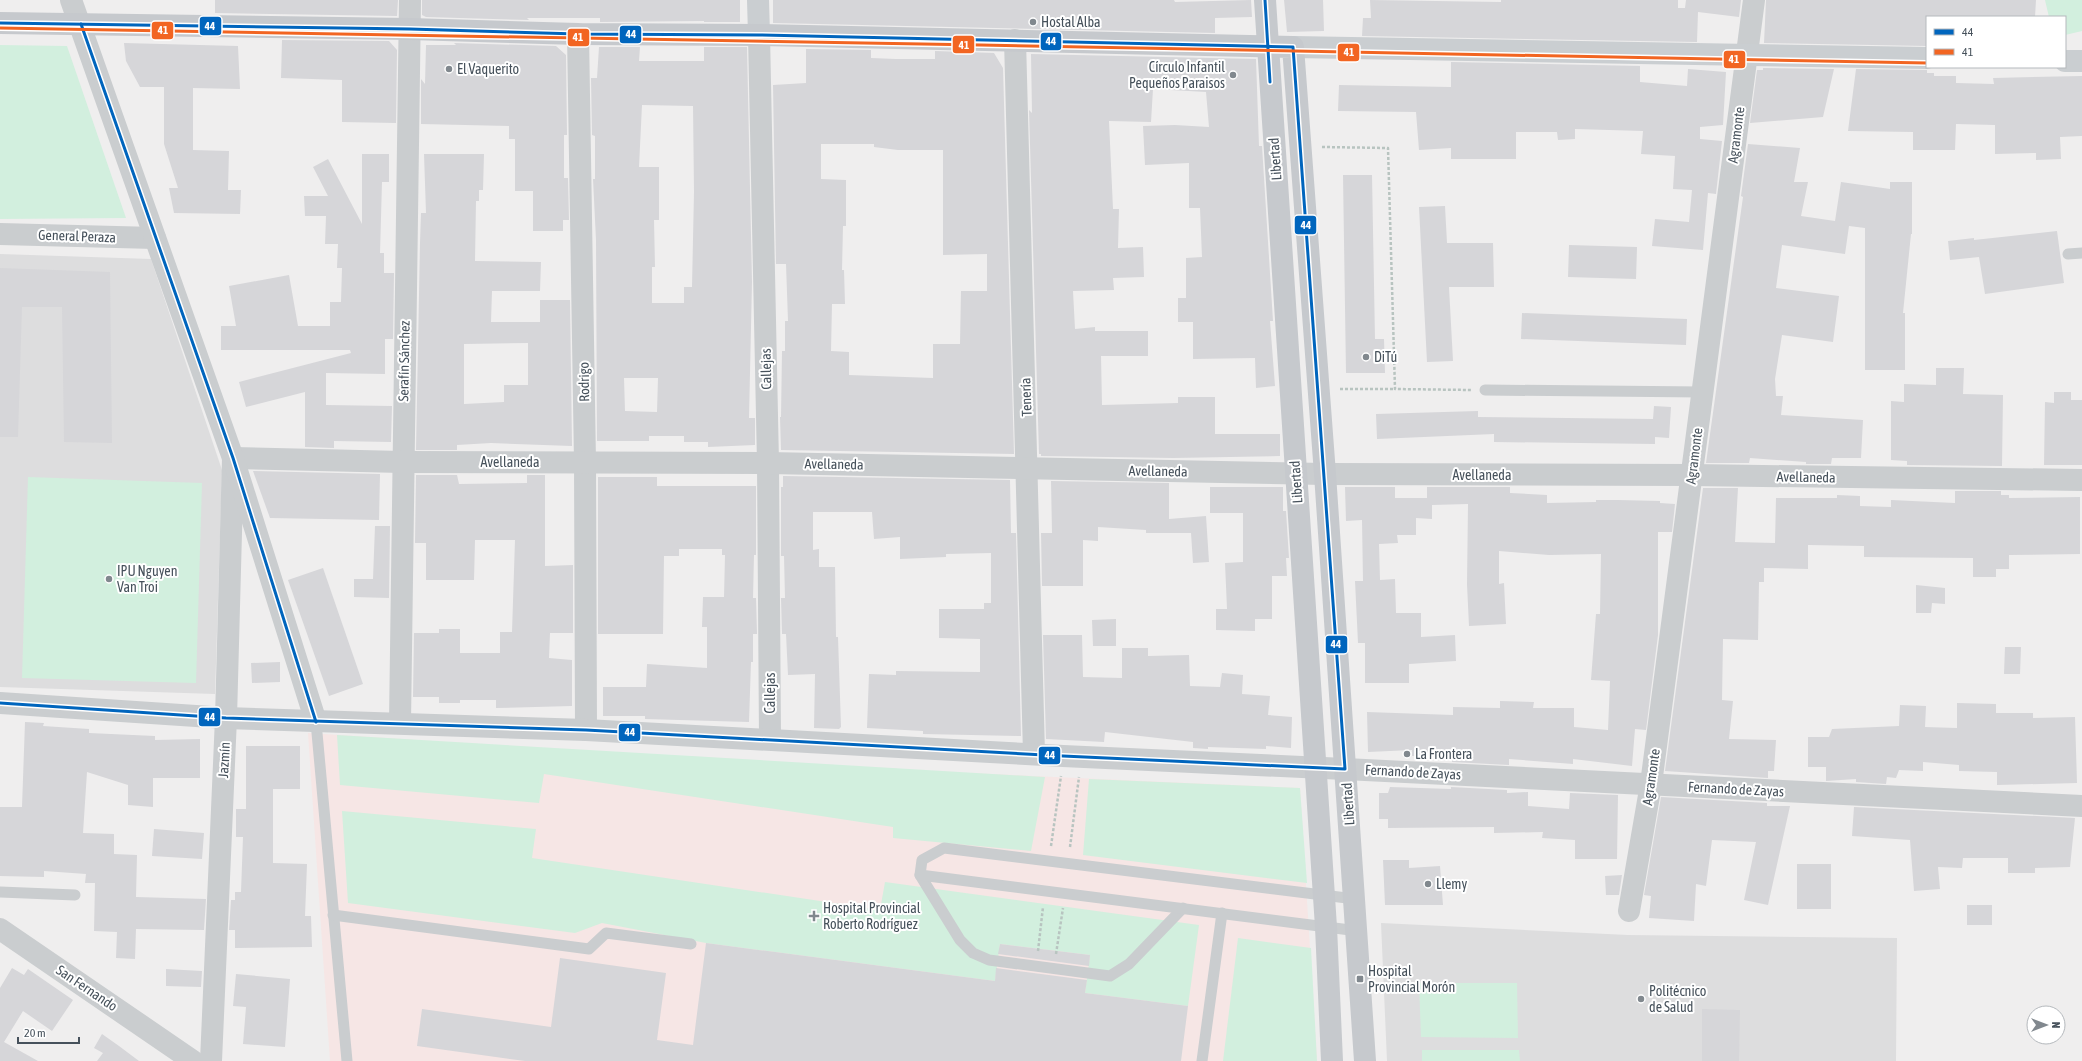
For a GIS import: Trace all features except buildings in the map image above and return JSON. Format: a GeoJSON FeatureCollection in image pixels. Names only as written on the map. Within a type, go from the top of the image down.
{"type":"FeatureCollection","features":[{"type":"Feature","properties":{"kind":"main road","name":"Callejas"},"geometry":{"type":"LineString","coordinates":[[758,0],[759,35]]}},
{"type":"Feature","properties":{"kind":"main road","name":"Libertad"},"geometry":{"type":"LineString","coordinates":[[1265,0],[1316,768],[1326,927],[1332,1061]]}},
{"type":"Feature","properties":{"kind":"main road"},"geometry":{"type":"LineString","coordinates":[[0,23],[410,29],[578,34],[759,35],[1267,47],[1926,58]]}},
{"type":"Feature","properties":{"kind":"main road","name":"Libertad"},"geometry":{"type":"LineString","coordinates":[[1293,47],[1326,474],[1358,931],[1365,1061]]}},
{"type":"Feature","properties":{"kind":"main road"},"geometry":{"type":"LineString","coordinates":[[2066,61],[2082,61]]}},
{"type":"Feature","properties":{"kind":"street"},"geometry":{"type":"LineString","coordinates":[[71,0],[81,24],[233,458],[316,722]]}},
{"type":"Feature","properties":{"kind":"street","name":"Serafín Sánchez"},"geometry":{"type":"LineString","coordinates":[[400,723],[402,462],[410,0]]}},
{"type":"Feature","properties":{"kind":"street","name":"Agramonte"},"geometry":{"type":"LineString","coordinates":[[1630,911],[1651,784],[1754,0]]}},
{"type":"Feature","properties":{"kind":"street","name":"Rodrigo"},"geometry":{"type":"LineString","coordinates":[[578,34],[586,462],[586,730]]}},
{"type":"Feature","properties":{"kind":"street","name":"Callejas"},"geometry":{"type":"LineString","coordinates":[[759,35],[768,463],[770,739]]}},
{"type":"Feature","properties":{"kind":"street","name":"Tenería"},"geometry":{"type":"LineString","coordinates":[[1015,40],[1028,469],[1034,754]]}},
{"type":"Feature","properties":{"kind":"street","name":"General Peraza"},"geometry":{"type":"LineString","coordinates":[[0,234],[155,238]]}},
{"type":"Feature","properties":{"kind":"street","name":"Avellaneda"},"geometry":{"type":"LineString","coordinates":[[233,458],[402,462],[768,463],[1296,474],[1691,475],[2082,480]]}},
{"type":"Feature","properties":{"kind":"street","name":"Jazmín"},"geometry":{"type":"LineString","coordinates":[[211,1061],[226,718],[233,458]]}},
{"type":"Feature","properties":{"kind":"street","name":"Fernando de Zayas"},"geometry":{"type":"LineString","coordinates":[[0,703],[226,718],[586,730],[1034,754],[2082,806]]}},
{"type":"Feature","properties":{"kind":"street","name":"San Fernando"},"geometry":{"type":"LineString","coordinates":[[0,929],[192,1061]]}},
{"type":"Feature","properties":{"kind":"lane"},"geometry":{"type":"LineString","coordinates":[[2068,254],[2082,253]]}},
{"type":"Feature","properties":{"kind":"lane"},"geometry":{"type":"LineString","coordinates":[[1485,390],[1702,392]]}},
{"type":"Feature","properties":{"kind":"lane"},"geometry":{"type":"LineString","coordinates":[[316,722],[347,1061]]}},
{"type":"Feature","properties":{"kind":"lane"},"geometry":{"type":"LineString","coordinates":[[1183,908],[1129,964],[1110,976],[989,960],[973,953],[960,940],[920,875],[922,860],[944,848],[1355,899]]}},
{"type":"Feature","properties":{"kind":"lane"},"geometry":{"type":"LineString","coordinates":[[920,875],[1358,931]]}},
{"type":"Feature","properties":{"kind":"lane"},"geometry":{"type":"LineString","coordinates":[[0,892],[75,895]]}},
{"type":"Feature","properties":{"kind":"lane"},"geometry":{"type":"LineString","coordinates":[[1202,1061],[1222,913]]}},
{"type":"Feature","properties":{"kind":"lane"},"geometry":{"type":"LineString","coordinates":[[333,915],[588,949],[606,933],[691,944]]}},
{"type":"Feature","properties":{"kind":"path"},"geometry":{"type":"LineString","coordinates":[[1301,147],[1388,148],[1395,389]]}},
{"type":"Feature","properties":{"kind":"path"},"geometry":{"type":"LineString","coordinates":[[1319,388],[1485,390]]}},
{"type":"Feature","properties":{"kind":"shaded area","name":"IPU Nguyen Van Troi"},"geometry":{"type":"Polygon","coordinates":[[[0,254],[151,259],[222,470],[215,694],[0,687],[0,254]]]}},
{"type":"Feature","properties":{"kind":"shaded area","name":"Hospital Provincial Roberto Rodríguez"},"geometry":{"type":"Polygon","coordinates":[[[308,733],[856,768],[1300,788],[1317,1061],[330,1061],[308,733]]]}},
{"type":"Feature","properties":{"kind":"shaded area","name":"Politécnico de Salud"},"geometry":{"type":"Polygon","coordinates":[[[1381,923],[1628,935],[1897,938],[1896,1061],[1387,1061],[1381,923]]]}},
{"type":"Feature","properties":{"kind":"green space"},"geometry":{"type":"Polygon","coordinates":[[[2045,0],[2082,0],[2082,31],[2066,35],[2066,16],[2049,16],[2045,0]]]}},
{"type":"Feature","properties":{"kind":"green space"},"geometry":{"type":"Polygon","coordinates":[[[0,45],[67,46],[126,218],[0,219],[0,45]]]}},
{"type":"Feature","properties":{"kind":"green space"},"geometry":{"type":"Polygon","coordinates":[[[28,477],[202,483],[196,683],[22,678],[28,477]]]}},
{"type":"Feature","properties":{"kind":"green space"},"geometry":{"type":"Polygon","coordinates":[[[337,735],[1045,777],[1031,851],[893,838],[893,827],[544,774],[539,803],[340,785],[337,735]]]}},
{"type":"Feature","properties":{"kind":"green space"},"geometry":{"type":"Polygon","coordinates":[[[1089,779],[1300,788],[1307,883],[1083,855],[1089,779]]]}},
{"type":"Feature","properties":{"kind":"green space"},"geometry":{"type":"Polygon","coordinates":[[[342,811],[536,829],[532,858],[880,910],[885,882],[1199,925],[1188,1006],[1085,993],[1090,955],[1000,944],[995,981],[706,943],[602,923],[575,933],[348,903],[342,811]]]}},
{"type":"Feature","properties":{"kind":"green space"},"geometry":{"type":"Polygon","coordinates":[[[1238,938],[1311,948],[1317,1061],[1223,1061],[1238,938]]]}},
{"type":"Feature","properties":{"kind":"green space"},"geometry":{"type":"Polygon","coordinates":[[[1419,983],[1517,983],[1518,1038],[1421,1037],[1419,983]]]}},
{"type":"Feature","properties":{"kind":"green space"},"geometry":{"type":"Polygon","coordinates":[[[1422,1050],[1519,1050],[1520,1061],[1422,1061],[1422,1050]]]}},
{"type":"Feature","properties":{"kind":"transit line","name":"44"},"geometry":{"type":"LineString","coordinates":[[1265,0],[1270,82]]}},
{"type":"Feature","properties":{"kind":"transit line","name":"44"},"geometry":{"type":"LineString","coordinates":[[0,23],[410,29],[578,34],[759,35],[1293,47],[1345,769],[1063,756],[586,730],[226,718],[0,703]]}},
{"type":"Feature","properties":{"kind":"transit line","name":"44"},"geometry":{"type":"LineString","coordinates":[[81,24],[233,458],[316,722]]}},
{"type":"Feature","properties":{"kind":"transit line","name":"41"},"geometry":{"type":"LineString","coordinates":[[0,28],[1926,63]]}},
{"type":"Feature","properties":{"kind":"place","name":"Hostal Alba"},"geometry":{"type":"Point","coordinates":[1033,22]}},
{"type":"Feature","properties":{"kind":"place","name":"El Vaquerito"},"geometry":{"type":"Point","coordinates":[449,69]}},
{"type":"Feature","properties":{"kind":"place","name":"Círculo Infantil Pequeños Paraisos"},"geometry":{"type":"Point","coordinates":[1233,75]}},
{"type":"Feature","properties":{"kind":"place","name":"DiTú"},"geometry":{"type":"Point","coordinates":[1366,357]}},
{"type":"Feature","properties":{"kind":"place","name":"IPU Nguyen Van Troi"},"geometry":{"type":"Point","coordinates":[109,579]}},
{"type":"Feature","properties":{"kind":"place","name":"La Frontera"},"geometry":{"type":"Point","coordinates":[1407,754]}},
{"type":"Feature","properties":{"kind":"place","name":"Llemy"},"geometry":{"type":"Point","coordinates":[1428,884]}},
{"type":"Feature","properties":{"kind":"place","name":"Hospital Provincial Roberto Rodríguez"},"geometry":{"type":"Point","coordinates":[814,916]}},
{"type":"Feature","properties":{"kind":"place","name":"Hospital Provincial Morón"},"geometry":{"type":"Point","coordinates":[1360,979]}},
{"type":"Feature","properties":{"kind":"place","name":"Politécnico de Salud"},"geometry":{"type":"Point","coordinates":[1641,999]}}]}
